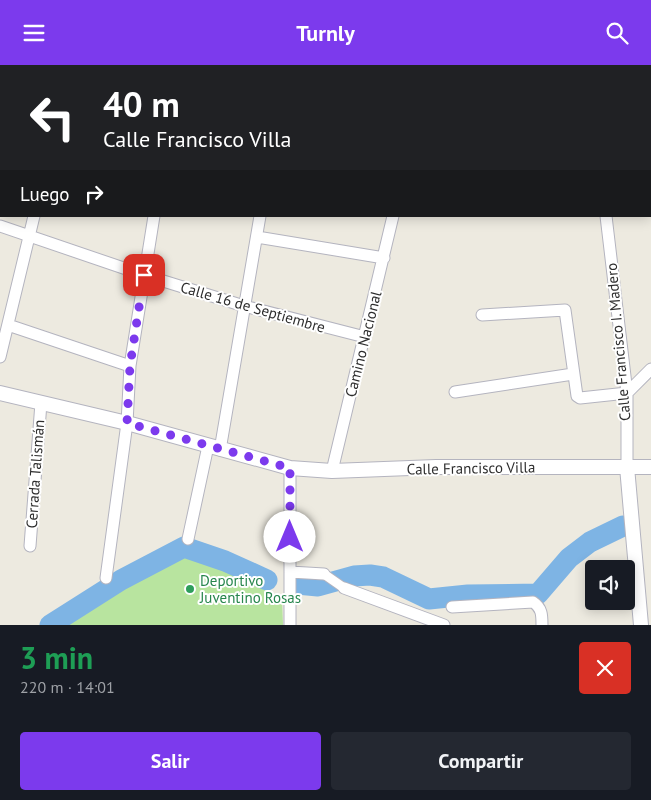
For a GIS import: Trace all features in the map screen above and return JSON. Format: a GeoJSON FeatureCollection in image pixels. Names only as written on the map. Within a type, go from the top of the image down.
{"type":"FeatureCollection","features":[{"type":"Feature","properties":{"kind":"street"},"geometry":{"type":"LineString","coordinates":[[0,357],[34,217]]}},
{"type":"Feature","properties":{"kind":"street"},"geometry":{"type":"LineString","coordinates":[[106,578],[127,423],[130,366],[154,217]]}},
{"type":"Feature","properties":{"kind":"street"},"geometry":{"type":"LineString","coordinates":[[188,539],[214,448],[244,306],[260,217]]}},
{"type":"Feature","properties":{"kind":"street","name":"Camino Nacional"},"geometry":{"type":"LineString","coordinates":[[332,471],[393,217]]}},
{"type":"Feature","properties":{"kind":"street","name":"Calle Francisco I. Madero"},"geometry":{"type":"LineString","coordinates":[[606,217],[626,393],[627,467]]}},
{"type":"Feature","properties":{"kind":"street","name":"Calle 16 de Septiembre"},"geometry":{"type":"LineString","coordinates":[[0,226],[144,275],[244,306],[365,337]]}},
{"type":"Feature","properties":{"kind":"street"},"geometry":{"type":"LineString","coordinates":[[257,237],[384,259]]}},
{"type":"Feature","properties":{"kind":"street"},"geometry":{"type":"LineString","coordinates":[[482,315],[565,310],[573,374],[577,396],[580,398],[626,393],[651,369]]}},
{"type":"Feature","properties":{"kind":"street"},"geometry":{"type":"LineString","coordinates":[[8,325],[130,366]]}},
{"type":"Feature","properties":{"kind":"street"},"geometry":{"type":"LineString","coordinates":[[455,392],[573,374]]}},
{"type":"Feature","properties":{"kind":"street","name":"Calle Francisco Villa"},"geometry":{"type":"LineString","coordinates":[[0,393],[127,423],[290,468],[332,471],[436,467],[651,467]]}},
{"type":"Feature","properties":{"kind":"street","name":"Cerrada Talismán"},"geometry":{"type":"LineString","coordinates":[[30,546],[41,403]]}},
{"type":"Feature","properties":{"kind":"street"},"geometry":{"type":"LineString","coordinates":[[627,467],[641,625]]}},
{"type":"Feature","properties":{"kind":"street"},"geometry":{"type":"LineString","coordinates":[[290,468],[290,625]]}},
{"type":"Feature","properties":{"kind":"street"},"geometry":{"type":"LineString","coordinates":[[290,574],[324,574],[344,588],[428,622],[444,625]]}},
{"type":"Feature","properties":{"kind":"street"},"geometry":{"type":"LineString","coordinates":[[452,607],[533,602],[539,605],[542,619]]}},
{"type":"Feature","properties":{"kind":"green space","name":"Deportivo Juventino Rosas"},"geometry":{"type":"Polygon","coordinates":[[[186,552],[282,598],[283,625],[65,625],[130,579],[186,552]]]}},
{"type":"Feature","properties":{"kind":"waterway"},"geometry":{"type":"LineString","coordinates":[[297,584],[318,586],[354,576],[370,575],[383,577],[429,599],[468,595],[538,594],[569,558],[590,542],[623,526]]}},
{"type":"Feature","properties":{"kind":"waterway"},"geometry":{"type":"LineString","coordinates":[[50,625],[121,580],[184,547],[225,561],[267,580]]}},
{"type":"Feature","properties":{"kind":"place","name":"Deportivo Juventino Rosas"},"geometry":{"type":"Point","coordinates":[190,589]}},
{"type":"Feature","properties":{"kind":"route"},"geometry":{"type":"LineString","coordinates":[[144,275],[130,366],[127,423],[290,468],[290,537]]}}]}
